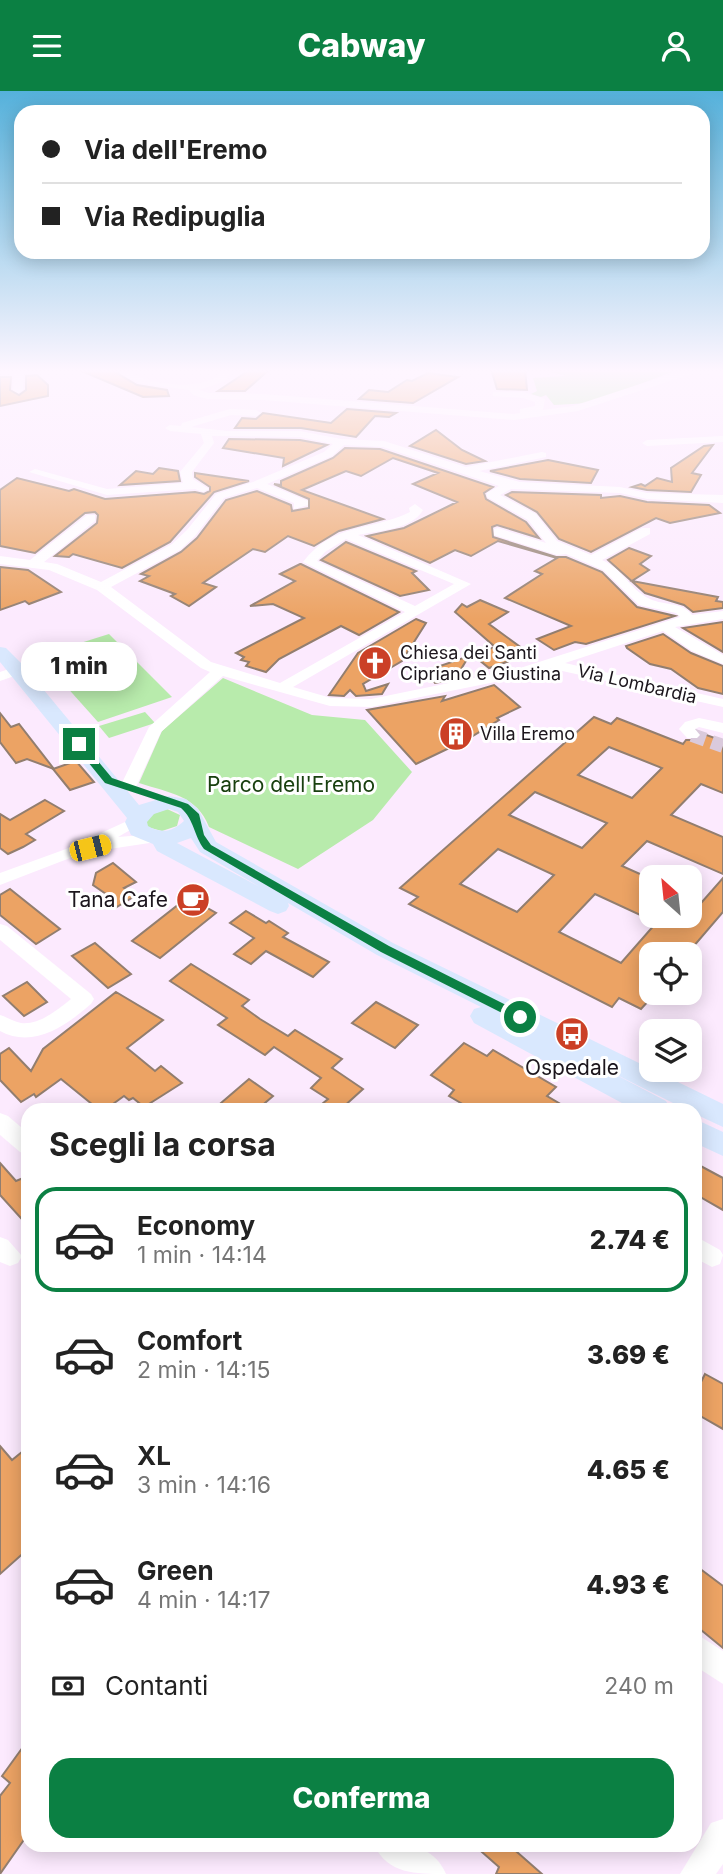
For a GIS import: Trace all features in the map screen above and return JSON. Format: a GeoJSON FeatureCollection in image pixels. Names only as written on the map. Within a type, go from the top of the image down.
{"type":"FeatureCollection","features":[{"type":"Feature","properties":{"kind":"main road"},"geometry":{"type":"LineString","coordinates":[[0,652],[9,673],[118,784],[147,829],[165,846],[640,1103]]}},
{"type":"Feature","properties":{"kind":"main road"},"geometry":{"type":"LineString","coordinates":[[118,784],[184,806],[194,814],[199,836],[208,847],[385,949],[697,1103]]}},
{"type":"Feature","properties":{"kind":"main road"},"geometry":{"type":"LineString","coordinates":[[147,829],[154,805],[172,803]]}},
{"type":"Feature","properties":{"kind":"main road"},"geometry":{"type":"LineString","coordinates":[[147,829],[178,837],[189,831],[195,822]]}},
{"type":"Feature","properties":{"kind":"main road"},"geometry":{"type":"LineString","coordinates":[[702,1106],[723,1116]]}},
{"type":"Feature","properties":{"kind":"main road"},"geometry":{"type":"LineString","coordinates":[[702,1134],[723,1145]]}},
{"type":"Feature","properties":{"kind":"street"},"geometry":{"type":"LineString","coordinates":[[202,452],[186,472],[187,481],[220,496]]}},
{"type":"Feature","properties":{"kind":"street"},"geometry":{"type":"LineString","coordinates":[[102,587],[176,547],[191,533],[220,496],[257,484],[330,452]]}},
{"type":"Feature","properties":{"kind":"street"},"geometry":{"type":"LineString","coordinates":[[411,452],[514,482],[620,490],[647,496],[723,499]]}},
{"type":"Feature","properties":{"kind":"street"},"geometry":{"type":"LineString","coordinates":[[469,470],[542,455]]}},
{"type":"Feature","properties":{"kind":"street"},"geometry":{"type":"LineString","coordinates":[[35,472],[107,492],[194,486]]}},
{"type":"Feature","properties":{"kind":"street"},"geometry":{"type":"LineString","coordinates":[[531,473],[491,495],[532,517],[553,544],[608,567],[644,602],[681,610],[688,619]]}},
{"type":"Feature","properties":{"kind":"street"},"geometry":{"type":"LineString","coordinates":[[257,484],[304,503],[298,506]]}},
{"type":"Feature","properties":{"kind":"street"},"geometry":{"type":"LineString","coordinates":[[696,485],[723,490]]}},
{"type":"Feature","properties":{"kind":"street"},"geometry":{"type":"LineString","coordinates":[[414,611],[309,562],[321,547],[344,534],[393,525],[415,514],[415,508]]}},
{"type":"Feature","properties":{"kind":"street"},"geometry":{"type":"LineString","coordinates":[[32,565],[91,518]]}},
{"type":"Feature","properties":{"kind":"street"},"geometry":{"type":"LineString","coordinates":[[592,560],[646,531]]}},
{"type":"Feature","properties":{"kind":"street"},"geometry":{"type":"LineString","coordinates":[[498,532],[561,552],[569,551]]}},
{"type":"Feature","properties":{"kind":"street"},"geometry":{"type":"LineString","coordinates":[[284,688],[293,680],[464,585],[344,534]]}},
{"type":"Feature","properties":{"kind":"street"},"geometry":{"type":"LineString","coordinates":[[0,560],[52,568],[102,587],[190,653],[220,671],[330,702],[371,703],[484,681],[552,664],[688,619],[719,615]]}},
{"type":"Feature","properties":{"kind":"street"},"geometry":{"type":"LineString","coordinates":[[664,626],[697,648],[723,660]]}},
{"type":"Feature","properties":{"kind":"street","name":"Via Lombardia"},"geometry":{"type":"LineString","coordinates":[[552,664],[723,703]]}},
{"type":"Feature","properties":{"kind":"street"},"geometry":{"type":"LineString","coordinates":[[118,784],[154,730],[220,671]]}},
{"type":"Feature","properties":{"kind":"street"},"geometry":{"type":"LineString","coordinates":[[692,735],[687,729],[691,724],[712,724],[723,728]]}},
{"type":"Feature","properties":{"kind":"street"},"geometry":{"type":"LineString","coordinates":[[0,879],[147,829]]}},
{"type":"Feature","properties":{"kind":"street"},"geometry":{"type":"LineString","coordinates":[[0,930],[84,999],[61,1020],[25,1032],[7,1028],[0,1022]]}},
{"type":"Feature","properties":{"kind":"street"},"geometry":{"type":"LineString","coordinates":[[0,1122],[21,1140]]}},
{"type":"Feature","properties":{"kind":"street"},"geometry":{"type":"LineString","coordinates":[[702,1653],[723,1669]]}},
{"type":"Feature","properties":{"kind":"street"},"geometry":{"type":"LineString","coordinates":[[697,1874],[723,1836]]}},
{"type":"Feature","properties":{"kind":"street"},"geometry":{"type":"LineString","coordinates":[[399,1852],[429,1874]]}},
{"type":"Feature","properties":{"kind":"green space"},"geometry":{"type":"Polygon","coordinates":[[[109,634],[172,697],[98,722],[39,656],[109,634]]]}},
{"type":"Feature","properties":{"kind":"green space","name":"Parco dell'Eremo"},"geometry":{"type":"Polygon","coordinates":[[[223,678],[312,715],[365,720],[412,772],[373,820],[298,869],[209,827],[204,816],[189,802],[139,783],[162,731],[223,678]]]}},
{"type":"Feature","properties":{"kind":"green space"},"geometry":{"type":"Polygon","coordinates":[[[145,712],[155,723],[109,738],[99,726],[145,712]]]}},
{"type":"Feature","properties":{"kind":"green space"},"geometry":{"type":"Polygon","coordinates":[[[167,809],[180,815],[177,826],[162,831],[147,827],[146,816],[167,809]]]}},
{"type":"Feature","properties":{"kind":"building"},"geometry":{"type":"Polygon","coordinates":[[[249,452],[312,452],[283,466],[284,458],[249,452]]]}},
{"type":"Feature","properties":{"kind":"building"},"geometry":{"type":"Polygon","coordinates":[[[340,452],[390,452],[493,487],[484,493],[486,499],[526,522],[539,538],[497,525],[492,527],[493,537],[556,557],[566,557],[602,572],[637,607],[675,616],[586,644],[575,642],[554,650],[537,639],[571,626],[505,598],[542,574],[535,571],[557,558],[498,541],[471,556],[455,550],[430,563],[367,536],[404,528],[457,502],[413,484],[438,473],[393,458],[361,476],[346,471],[302,490],[383,519],[339,531],[314,546],[288,536],[265,552],[253,549],[203,583],[216,587],[189,606],[171,596],[175,594],[140,581],[149,576],[141,574],[181,552],[197,538],[226,500],[257,491],[291,505],[292,511],[309,508],[309,499],[274,484],[281,485],[281,481],[333,458],[340,452]]]}},
{"type":"Feature","properties":{"kind":"building"},"geometry":{"type":"Polygon","coordinates":[[[429,452],[467,452],[485,461],[466,464],[429,452]]]}},
{"type":"Feature","properties":{"kind":"building"},"geometry":{"type":"Polygon","coordinates":[[[695,452],[708,452],[692,473],[701,475],[691,492],[632,487],[641,484],[645,486],[657,478],[672,482],[671,468],[695,452]]]}},
{"type":"Feature","properties":{"kind":"building"},"geometry":{"type":"Polygon","coordinates":[[[548,460],[598,470],[591,483],[520,479],[490,471],[548,460]]]}},
{"type":"Feature","properties":{"kind":"building"},"geometry":{"type":"Polygon","coordinates":[[[159,468],[178,471],[180,481],[120,485],[136,471],[153,474],[159,468]]]}},
{"type":"Feature","properties":{"kind":"building"},"geometry":{"type":"Polygon","coordinates":[[[195,473],[249,481],[214,492],[170,542],[122,568],[73,554],[69,557],[55,556],[97,523],[98,515],[95,512],[85,513],[35,553],[0,546],[0,490],[17,478],[69,491],[74,489],[105,499],[195,492],[204,494],[210,491],[210,487],[195,477],[195,473]]]}},
{"type":"Feature","properties":{"kind":"building"},"geometry":{"type":"Polygon","coordinates":[[[512,492],[601,495],[601,498],[620,496],[647,502],[709,505],[720,513],[670,523],[656,518],[591,552],[559,539],[537,512],[506,495],[512,492]]]}},
{"type":"Feature","properties":{"kind":"building"},"geometry":{"type":"Polygon","coordinates":[[[346,542],[416,571],[412,573],[429,590],[400,596],[321,560],[346,542]]]}},
{"type":"Feature","properties":{"kind":"building"},"geometry":{"type":"Polygon","coordinates":[[[629,548],[651,556],[640,564],[649,570],[632,581],[718,597],[716,601],[723,602],[723,608],[693,612],[684,605],[645,593],[608,560],[629,548]]]}},
{"type":"Feature","properties":{"kind":"building"},"geometry":{"type":"Polygon","coordinates":[[[300,564],[399,612],[359,635],[341,626],[279,659],[266,672],[246,666],[249,662],[241,660],[244,657],[236,653],[304,618],[273,604],[250,606],[295,581],[280,574],[300,564]]]}},
{"type":"Feature","properties":{"kind":"building"},"geometry":{"type":"Polygon","coordinates":[[[0,567],[28,570],[61,592],[29,604],[25,601],[0,610],[0,567]]]}},
{"type":"Feature","properties":{"kind":"building"},"geometry":{"type":"Polygon","coordinates":[[[480,600],[508,612],[489,624],[530,654],[489,668],[473,655],[495,647],[455,612],[462,604],[467,607],[480,600]]]}},
{"type":"Feature","properties":{"kind":"building","name":"Chiesa dei Santi Cipriano e Giustina"},"geometry":{"type":"Polygon","coordinates":[[[416,619],[426,623],[402,661],[363,684],[366,691],[388,684],[382,694],[356,696],[350,690],[344,696],[329,695],[358,653],[416,619]]]}},
{"type":"Feature","properties":{"kind":"building"},"geometry":{"type":"Polygon","coordinates":[[[723,622],[723,652],[683,628],[723,622]]]}},
{"type":"Feature","properties":{"kind":"building"},"geometry":{"type":"Polygon","coordinates":[[[663,634],[691,653],[723,666],[723,694],[698,688],[671,669],[650,664],[626,646],[663,634]]]}},
{"type":"Feature","properties":{"kind":"building"},"geometry":{"type":"Polygon","coordinates":[[[469,656],[455,679],[435,683],[429,676],[434,668],[469,656]]]}},
{"type":"Feature","properties":{"kind":"building"},"geometry":{"type":"Polygon","coordinates":[[[494,685],[520,707],[497,718],[499,720],[466,740],[416,764],[367,710],[445,696],[442,701],[494,685]]]}},
{"type":"Feature","properties":{"kind":"building"},"geometry":{"type":"Polygon","coordinates":[[[0,713],[11,727],[19,724],[54,769],[27,759],[16,763],[0,742],[0,713]]]}},
{"type":"Feature","properties":{"kind":"building"},"geometry":{"type":"Polygon","coordinates":[[[594,717],[611,724],[617,718],[683,744],[686,740],[699,740],[701,733],[723,741],[723,793],[701,784],[671,815],[723,837],[723,874],[647,841],[622,866],[639,874],[639,914],[595,894],[559,932],[621,963],[639,942],[639,1005],[645,1005],[641,1009],[619,998],[612,1007],[409,904],[418,897],[400,888],[594,717]],[[609,747],[578,775],[632,798],[662,768],[609,747]],[[535,792],[509,815],[582,848],[607,823],[535,792]],[[498,849],[460,884],[517,912],[554,875],[498,849]]]}},
{"type":"Feature","properties":{"kind":"building"},"geometry":{"type":"Polygon","coordinates":[[[76,761],[94,782],[70,790],[53,769],[76,761]]]}},
{"type":"Feature","properties":{"kind":"building"},"geometry":{"type":"Polygon","coordinates":[[[45,800],[64,811],[26,834],[35,840],[23,847],[8,854],[0,848],[0,814],[10,820],[45,800]]]}},
{"type":"Feature","properties":{"kind":"building"},"geometry":{"type":"Polygon","coordinates":[[[113,863],[136,882],[124,888],[135,896],[115,908],[101,898],[106,894],[93,885],[96,873],[113,863]]]}},
{"type":"Feature","properties":{"kind":"building"},"geometry":{"type":"Polygon","coordinates":[[[723,878],[723,912],[697,942],[639,942],[652,928],[702,928],[702,902],[723,878]]]}},
{"type":"Feature","properties":{"kind":"building"},"geometry":{"type":"Polygon","coordinates":[[[10,889],[60,929],[36,944],[0,915],[0,895],[10,889]]]}},
{"type":"Feature","properties":{"kind":"building"},"geometry":{"type":"Polygon","coordinates":[[[188,897],[216,913],[160,958],[132,941],[188,897]]]}},
{"type":"Feature","properties":{"kind":"building"},"geometry":{"type":"Polygon","coordinates":[[[246,911],[266,923],[269,921],[288,933],[283,937],[329,962],[313,977],[266,951],[251,964],[234,954],[254,938],[230,923],[246,911]]]}},
{"type":"Feature","properties":{"kind":"building"},"geometry":{"type":"Polygon","coordinates":[[[95,943],[131,974],[108,988],[72,956],[95,943]]]}},
{"type":"Feature","properties":{"kind":"building"},"geometry":{"type":"Polygon","coordinates":[[[191,964],[249,1000],[242,1006],[260,1019],[288,1036],[295,1030],[342,1059],[332,1068],[363,1089],[348,1103],[323,1103],[328,1099],[311,1088],[321,1078],[274,1047],[265,1055],[218,1025],[227,1018],[170,981],[191,964]]]}},
{"type":"Feature","properties":{"kind":"building"},"geometry":{"type":"Polygon","coordinates":[[[27,982],[47,1002],[24,1016],[3,996],[27,982]]]}},
{"type":"Feature","properties":{"kind":"building"},"geometry":{"type":"Polygon","coordinates":[[[116,992],[163,1020],[127,1048],[155,1071],[161,1066],[182,1083],[150,1103],[139,1103],[124,1096],[114,1103],[91,1103],[61,1079],[36,1097],[34,1094],[21,1102],[0,1080],[0,1054],[9,1048],[31,1071],[43,1049],[116,992]]]}},
{"type":"Feature","properties":{"kind":"building"},"geometry":{"type":"Polygon","coordinates":[[[376,1002],[418,1025],[395,1048],[352,1023],[376,1002]]]}},
{"type":"Feature","properties":{"kind":"building"},"geometry":{"type":"Polygon","coordinates":[[[464,1043],[487,1056],[493,1050],[556,1087],[547,1096],[559,1103],[461,1103],[449,1096],[454,1090],[431,1075],[464,1043]]]}},
{"type":"Feature","properties":{"kind":"building"},"geometry":{"type":"Polygon","coordinates":[[[249,1079],[273,1096],[265,1103],[221,1103],[249,1079]]]}},
{"type":"Feature","properties":{"kind":"building"},"geometry":{"type":"Polygon","coordinates":[[[0,1163],[16,1181],[21,1179],[21,1218],[0,1195],[0,1163]]]}},
{"type":"Feature","properties":{"kind":"building"},"geometry":{"type":"Polygon","coordinates":[[[702,1167],[723,1178],[723,1210],[702,1198],[702,1167]]]}},
{"type":"Feature","properties":{"kind":"building"},"geometry":{"type":"Polygon","coordinates":[[[705,1374],[723,1384],[723,1429],[702,1417],[702,1380],[705,1374]]]}},
{"type":"Feature","properties":{"kind":"building"},"geometry":{"type":"Polygon","coordinates":[[[0,1446],[12,1460],[21,1453],[21,1555],[0,1574],[0,1446]]]}},
{"type":"Feature","properties":{"kind":"building"},"geometry":{"type":"Polygon","coordinates":[[[702,1570],[723,1586],[723,1648],[702,1631],[702,1570]]]}},
{"type":"Feature","properties":{"kind":"building"},"geometry":{"type":"Polygon","coordinates":[[[21,1750],[21,1844],[0,1874],[0,1796],[10,1783],[2,1776],[21,1750]]]}},
{"type":"Feature","properties":{"kind":"building"},"geometry":{"type":"Polygon","coordinates":[[[482,1852],[517,1852],[542,1874],[496,1874],[499,1867],[482,1852]]]}},
{"type":"Feature","properties":{"kind":"tunnel"},"geometry":{"type":"LineString","coordinates":[[692,735],[723,746]]}},
{"type":"Feature","properties":{"kind":"place","name":"Chiesa dei Santi Cipriano e Giustina"},"geometry":{"type":"Point","coordinates":[375,663]}},
{"type":"Feature","properties":{"kind":"place","name":"Villa Eremo"},"geometry":{"type":"Point","coordinates":[456,734]}},
{"type":"Feature","properties":{"kind":"place","name":"Tana Cafe"},"geometry":{"type":"Point","coordinates":[193,900]}},
{"type":"Feature","properties":{"kind":"place","name":"Ospedale"},"geometry":{"type":"Point","coordinates":[572,1034]}},
{"type":"Feature","properties":{"kind":"route"},"geometry":{"type":"LineString","coordinates":[[79,744],[109,781],[184,806],[194,814],[199,836],[208,847],[385,949],[520,1017]]}}]}
